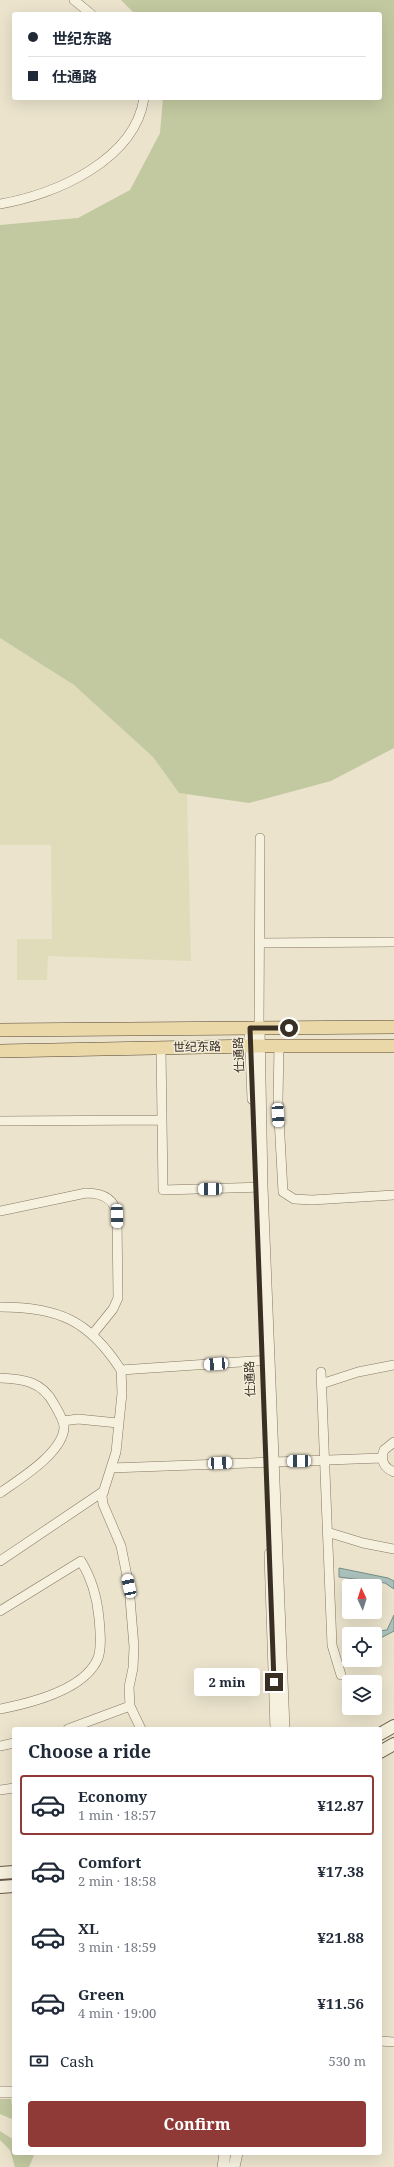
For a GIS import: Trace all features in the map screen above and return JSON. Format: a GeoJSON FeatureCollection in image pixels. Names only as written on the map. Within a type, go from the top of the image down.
{"type":"FeatureCollection","features":[{"type":"Feature","properties":{"kind":"main road","name":"世纪东路"},"geometry":{"type":"LineString","coordinates":[[0,1030],[394,1026]]}},
{"type":"Feature","properties":{"kind":"main road","name":"世纪东路"},"geometry":{"type":"LineString","coordinates":[[0,1051],[255,1046],[394,1046]]}},
{"type":"Feature","properties":{"kind":"main road"},"geometry":{"type":"LineString","coordinates":[[382,1733],[394,1726]]}},
{"type":"Feature","properties":{"kind":"main road"},"geometry":{"type":"LineString","coordinates":[[382,1751],[394,1744]]}},
{"type":"Feature","properties":{"kind":"main road"},"geometry":{"type":"LineString","coordinates":[[0,1873],[12,1872]]}},
{"type":"Feature","properties":{"kind":"main road"},"geometry":{"type":"LineString","coordinates":[[0,1887],[12,1886]]}},
{"type":"Feature","properties":{"kind":"street"},"geometry":{"type":"LineString","coordinates":[[74,0],[89,12]]}},
{"type":"Feature","properties":{"kind":"street"},"geometry":{"type":"LineString","coordinates":[[0,204],[23,200],[94,168],[121,146],[135,129],[141,114],[144,100]]}},
{"type":"Feature","properties":{"kind":"street"},"geometry":{"type":"LineString","coordinates":[[255,1028],[260,943],[260,838]]}},
{"type":"Feature","properties":{"kind":"street"},"geometry":{"type":"LineString","coordinates":[[260,943],[394,942]]}},
{"type":"Feature","properties":{"kind":"street","name":"仕通路"},"geometry":{"type":"LineString","coordinates":[[255,1028],[259,1188],[270,1461],[284,1727]]}},
{"type":"Feature","properties":{"kind":"street"},"geometry":{"type":"LineString","coordinates":[[278,1046],[278,1100],[283,1192],[294,1199],[312,1200],[394,1195]]}},
{"type":"Feature","properties":{"kind":"street"},"geometry":{"type":"LineString","coordinates":[[161,1048],[163,1190],[259,1188]]}},
{"type":"Feature","properties":{"kind":"street"},"geometry":{"type":"LineString","coordinates":[[0,1121],[162,1120]]}},
{"type":"Feature","properties":{"kind":"street"},"geometry":{"type":"LineString","coordinates":[[0,1211],[86,1193],[99,1194],[111,1200],[116,1209],[117,1216],[118,1298],[113,1309],[92,1335]]}},
{"type":"Feature","properties":{"kind":"street"},"geometry":{"type":"LineString","coordinates":[[0,1307],[26,1307],[46,1311],[77,1323],[92,1335],[121,1370],[123,1387],[116,1452],[104,1491],[103,1504],[120,1546],[129,1586],[134,1647],[133,1668],[129,1687],[130,1706],[140,1727]]}},
{"type":"Feature","properties":{"kind":"street"},"geometry":{"type":"LineString","coordinates":[[121,1370],[266,1360]]}},
{"type":"Feature","properties":{"kind":"street"},"geometry":{"type":"LineString","coordinates":[[321,1384],[358,1372],[394,1365]]}},
{"type":"Feature","properties":{"kind":"street"},"geometry":{"type":"LineString","coordinates":[[321,1372],[332,1645],[341,1675]]}},
{"type":"Feature","properties":{"kind":"street"},"geometry":{"type":"LineString","coordinates":[[0,1378],[23,1379],[42,1388],[53,1402],[63,1421],[64,1427],[61,1438],[50,1453],[30,1472],[0,1493]]}},
{"type":"Feature","properties":{"kind":"street"},"geometry":{"type":"LineString","coordinates":[[63,1421],[78,1419],[118,1424]]}},
{"type":"Feature","properties":{"kind":"street"},"geometry":{"type":"LineString","coordinates":[[394,1442],[384,1450],[382,1458],[385,1466],[394,1472]]}},
{"type":"Feature","properties":{"kind":"street"},"geometry":{"type":"LineString","coordinates":[[111,1468],[382,1458]]}},
{"type":"Feature","properties":{"kind":"street","name":"仕通路"},"geometry":{"type":"LineString","coordinates":[[270,1461],[276,1727]]}},
{"type":"Feature","properties":{"kind":"street"},"geometry":{"type":"LineString","coordinates":[[0,1561],[104,1491]]}},
{"type":"Feature","properties":{"kind":"street"},"geometry":{"type":"LineString","coordinates":[[327,1532],[394,1550]]}},
{"type":"Feature","properties":{"kind":"street"},"geometry":{"type":"LineString","coordinates":[[0,1611],[81,1560],[90,1575],[96,1594],[100,1627],[98,1657],[92,1668],[80,1680],[61,1691],[23,1704],[0,1709]]}},
{"type":"Feature","properties":{"kind":"street"},"geometry":{"type":"LineString","coordinates":[[73,1727],[130,1706]]}},
{"type":"Feature","properties":{"kind":"street"},"geometry":{"type":"LineString","coordinates":[[0,1746],[12,1743]]}},
{"type":"Feature","properties":{"kind":"street"},"geometry":{"type":"LineString","coordinates":[[0,1790],[12,1788]]}},
{"type":"Feature","properties":{"kind":"street"},"geometry":{"type":"LineString","coordinates":[[382,2041],[394,2042]]}},
{"type":"Feature","properties":{"kind":"street"},"geometry":{"type":"LineString","coordinates":[[0,2092],[12,2092]]}},
{"type":"Feature","properties":{"kind":"street"},"geometry":{"type":"LineString","coordinates":[[223,2167],[225,2155]]}},
{"type":"Feature","properties":{"kind":"street"},"geometry":{"type":"LineString","coordinates":[[234,2167],[236,2155]]}},
{"type":"Feature","properties":{"kind":"shaded area"},"geometry":{"type":"Polygon","coordinates":[[[0,638],[74,685],[153,757],[179,793],[187,794],[191,961],[48,956],[47,980],[17,980],[17,939],[52,939],[51,845],[0,845],[0,638]]]}},
{"type":"Feature","properties":{"kind":"green space"},"geometry":{"type":"Polygon","coordinates":[[[121,0],[394,0],[394,748],[331,781],[249,803],[179,793],[153,757],[74,685],[0,638],[0,225],[78,218],[130,190],[160,133],[163,100],[382,100],[382,12],[133,12],[121,0]]]}},
{"type":"Feature","properties":{"kind":"green space"},"geometry":{"type":"Polygon","coordinates":[[[0,2099],[11,2099],[12,2119],[0,2114],[0,2099]]]}},
{"type":"Feature","properties":{"kind":"green space"},"geometry":{"type":"Polygon","coordinates":[[[0,2131],[12,2139],[12,2155],[34,2155],[29,2167],[15,2167],[10,2150],[0,2140],[0,2131]]]}},
{"type":"Feature","properties":{"kind":"water"},"geometry":{"type":"Polygon","coordinates":[[[339,1568],[388,1578],[394,1581],[394,1589],[382,1583],[382,1579],[354,1579],[339,1577],[339,1568]]]}},
{"type":"Feature","properties":{"kind":"water"},"geometry":{"type":"Polygon","coordinates":[[[394,1615],[394,1631],[382,1637],[382,1631],[387,1630],[394,1615]]]}},
{"type":"Feature","properties":{"kind":"route"},"geometry":{"type":"LineString","coordinates":[[274,1682],[250,1028],[289,1028]]}}]}
